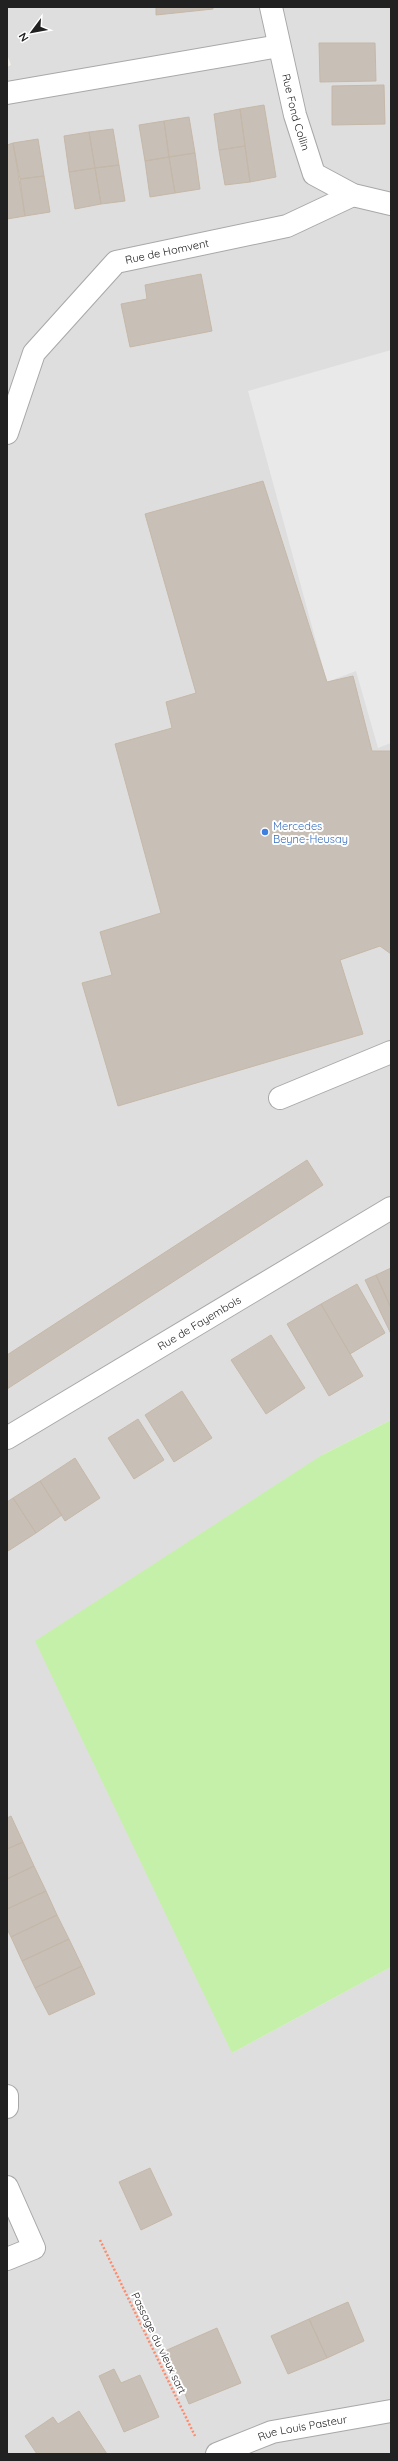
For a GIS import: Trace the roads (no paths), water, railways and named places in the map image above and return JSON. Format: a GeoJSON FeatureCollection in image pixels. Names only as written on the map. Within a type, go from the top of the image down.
{"type":"FeatureCollection","features":[{"type":"Feature","properties":{"kind":"street","name":"Rue Fond Collin"},"geometry":{"type":"LineString","coordinates":[[271,7],[295,115],[314,174],[353,195]]}},
{"type":"Feature","properties":{"kind":"street"},"geometry":{"type":"LineString","coordinates":[[7,94],[280,46]]}},
{"type":"Feature","properties":{"kind":"street"},"geometry":{"type":"LineString","coordinates":[[353,195],[391,204]]}},
{"type":"Feature","properties":{"kind":"street","name":"Rue de Homvent"},"geometry":{"type":"LineString","coordinates":[[7,433],[34,353],[116,262],[287,226],[353,195]]}},
{"type":"Feature","properties":{"kind":"street"},"geometry":{"type":"LineString","coordinates":[[280,1098],[391,1052]]}},
{"type":"Feature","properties":{"kind":"street","name":"Rue de Fayembois"},"geometry":{"type":"LineString","coordinates":[[7,1438],[391,1208]]}},
{"type":"Feature","properties":{"kind":"street"},"geometry":{"type":"LineString","coordinates":[[7,2096],[7,2107]]}},
{"type":"Feature","properties":{"kind":"street"},"geometry":{"type":"LineString","coordinates":[[7,2187],[34,2248],[7,2259]]}},
{"type":"Feature","properties":{"kind":"street","name":"Rue Louis Pasteur"},"geometry":{"type":"LineString","coordinates":[[217,2454],[272,2432],[391,2411]]}},
{"type":"Feature","properties":{"kind":"place","name":"Mercedes Beyne-Heusay"},"geometry":{"type":"Point","coordinates":[265,832]}}]}
